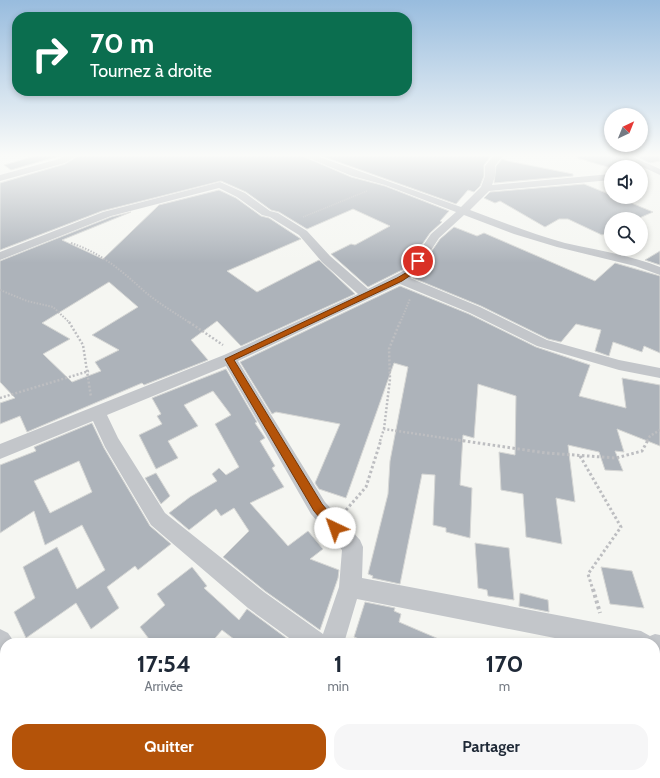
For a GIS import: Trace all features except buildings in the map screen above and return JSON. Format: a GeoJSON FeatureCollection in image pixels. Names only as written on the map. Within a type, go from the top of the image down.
{"type":"FeatureCollection","features":[{"type":"Feature","properties":{"kind":"street"},"geometry":{"type":"LineString","coordinates":[[0,256],[107,214],[199,190]]}},
{"type":"Feature","properties":{"kind":"street"},"geometry":{"type":"LineString","coordinates":[[231,190],[241,195],[266,213],[274,215],[303,233],[326,259],[357,288],[367,294]]}},
{"type":"Feature","properties":{"kind":"street"},"geometry":{"type":"LineString","coordinates":[[408,190],[518,232],[561,245],[639,263],[660,271]]}},
{"type":"Feature","properties":{"kind":"street"},"geometry":{"type":"LineString","coordinates":[[0,452],[232,358],[400,279],[411,272],[434,236],[464,211],[484,190]]}},
{"type":"Feature","properties":{"kind":"street"},"geometry":{"type":"LineString","coordinates":[[400,279],[475,310],[542,343],[619,365],[660,373]]}},
{"type":"Feature","properties":{"kind":"street"},"geometry":{"type":"LineString","coordinates":[[232,358],[318,508],[353,547],[350,587],[334,638]]}},
{"type":"Feature","properties":{"kind":"street"},"geometry":{"type":"LineString","coordinates":[[98,413],[111,442],[158,519],[256,600],[309,638]]}},
{"type":"Feature","properties":{"kind":"street"},"geometry":{"type":"LineString","coordinates":[[350,587],[617,638]]}},
{"type":"Feature","properties":{"kind":"path"},"geometry":{"type":"LineString","coordinates":[[288,223],[370,190]]}},
{"type":"Feature","properties":{"kind":"path"},"geometry":{"type":"LineString","coordinates":[[49,236],[89,248],[135,280],[145,292],[212,337],[232,358]]}},
{"type":"Feature","properties":{"kind":"path"},"geometry":{"type":"LineString","coordinates":[[318,508],[347,510],[366,487],[384,429],[390,379],[389,349],[400,318],[416,286]]}},
{"type":"Feature","properties":{"kind":"path"},"geometry":{"type":"LineString","coordinates":[[0,290],[27,301],[53,307],[68,320],[83,345],[89,371],[91,396],[98,413]]}},
{"type":"Feature","properties":{"kind":"path"},"geometry":{"type":"LineString","coordinates":[[0,398],[89,371]]}},
{"type":"Feature","properties":{"kind":"path"},"geometry":{"type":"LineString","coordinates":[[384,429],[546,453],[616,458],[642,451],[650,436],[660,430]]}},
{"type":"Feature","properties":{"kind":"path"},"geometry":{"type":"LineString","coordinates":[[580,456],[621,527],[588,574],[607,636]]}},
{"type":"Feature","properties":{"kind":"route"},"geometry":{"type":"LineString","coordinates":[[335,528],[318,508],[229,359],[400,279],[411,272],[418,261]]}}]}
